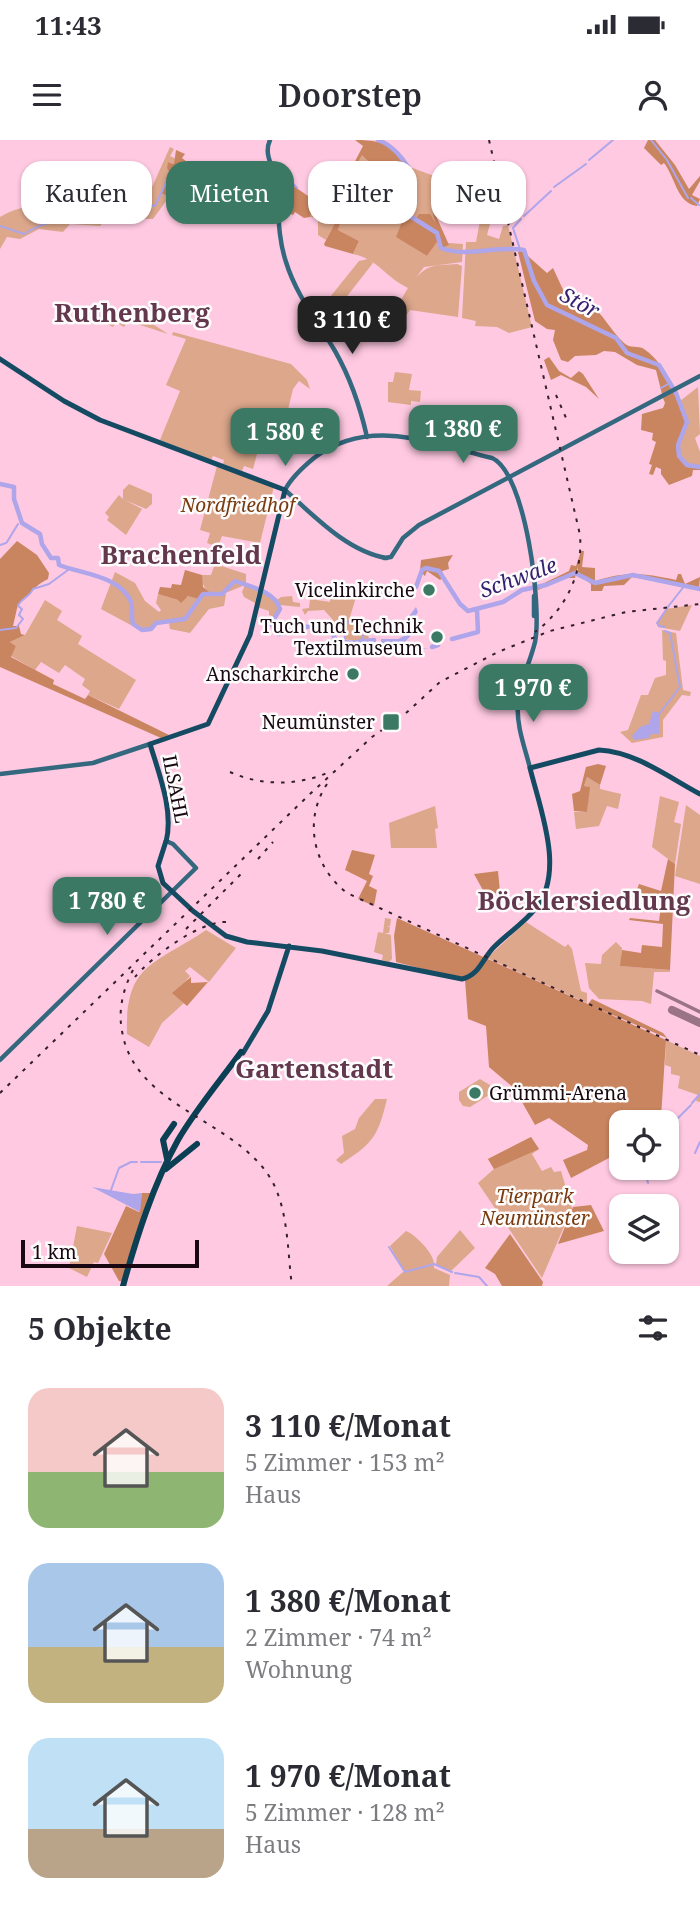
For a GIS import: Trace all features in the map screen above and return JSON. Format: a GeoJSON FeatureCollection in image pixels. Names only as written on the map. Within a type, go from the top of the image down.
{"type":"FeatureCollection","features":[{"type":"Feature","properties":{"kind":"highway"},"geometry":{"type":"LineString","coordinates":[[124,1286],[143,1223],[182,1134],[242,1053]]}},
{"type":"Feature","properties":{"kind":"highway"},"geometry":{"type":"LineString","coordinates":[[167,1118],[169,1145],[182,1134]]}},
{"type":"Feature","properties":{"kind":"highway"},"geometry":{"type":"LineString","coordinates":[[169,1131],[182,1134]]}},
{"type":"Feature","properties":{"kind":"highway"},"geometry":{"type":"LineString","coordinates":[[165,1169],[168,1154],[163,1142],[169,1131]]}},
{"type":"Feature","properties":{"kind":"highway"},"geometry":{"type":"LineString","coordinates":[[182,1134],[176,1152],[184,1157]]}},
{"type":"Feature","properties":{"kind":"highway"},"geometry":{"type":"LineString","coordinates":[[165,1169],[194,1147]]}},
{"type":"Feature","properties":{"kind":"main road"},"geometry":{"type":"LineString","coordinates":[[270,140],[267,154],[275,175],[277,215],[287,265],[301,298],[336,352],[354,387],[367,435]]}},
{"type":"Feature","properties":{"kind":"main road"},"geometry":{"type":"LineString","coordinates":[[0,359],[64,401],[100,420],[285,490],[349,543],[371,556],[391,555],[414,527],[700,376]]}},
{"type":"Feature","properties":{"kind":"main road"},"geometry":{"type":"LineString","coordinates":[[0,774],[78,766],[208,724],[251,630],[285,490],[319,456],[367,435],[388,434],[493,458],[506,470],[515,494],[535,588],[534,637],[518,708],[551,864],[548,885],[538,906],[485,958],[476,972],[461,979],[307,949],[241,941],[226,936],[193,912],[162,880],[159,866],[168,845]]}},
{"type":"Feature","properties":{"kind":"main road"},"geometry":{"type":"LineString","coordinates":[[437,444],[494,460],[508,477]]}},
{"type":"Feature","properties":{"kind":"main road"},"geometry":{"type":"LineString","coordinates":[[506,470],[524,469]]}},
{"type":"Feature","properties":{"kind":"main road","name":"ILSAHL"},"geometry":{"type":"LineString","coordinates":[[0,1059],[196,868],[168,845],[166,802],[150,744]]}},
{"type":"Feature","properties":{"kind":"main road"},"geometry":{"type":"LineString","coordinates":[[530,768],[596,751],[624,756],[655,769],[700,794]]}},
{"type":"Feature","properties":{"kind":"main road"},"geometry":{"type":"LineString","coordinates":[[242,1053],[261,1023],[271,1000],[287,947]]}},
{"type":"Feature","properties":{"kind":"green space"},"geometry":{"type":"Polygon","coordinates":[[[170,147],[174,149],[170,156],[176,159],[166,161],[166,179],[161,193],[166,196],[166,201],[153,219],[152,187],[170,147]]]}},
{"type":"Feature","properties":{"kind":"green space"},"geometry":{"type":"Polygon","coordinates":[[[362,154],[368,161],[358,161],[362,154]]]}},
{"type":"Feature","properties":{"kind":"green space"},"geometry":{"type":"Polygon","coordinates":[[[417,170],[431,175],[431,222],[417,218],[417,170]]]}},
{"type":"Feature","properties":{"kind":"green space"},"geometry":{"type":"Polygon","coordinates":[[[20,208],[21,224],[70,224],[63,232],[39,229],[20,239],[7,237],[0,249],[0,217],[20,208]]]}},
{"type":"Feature","properties":{"kind":"green space"},"geometry":{"type":"Polygon","coordinates":[[[70,224],[102,224],[100,226],[70,224]]]}},
{"type":"Feature","properties":{"kind":"green space"},"geometry":{"type":"Polygon","coordinates":[[[318,224],[334,224],[326,240],[318,235],[318,224]]]}},
{"type":"Feature","properties":{"kind":"green space"},"geometry":{"type":"Polygon","coordinates":[[[340,224],[402,224],[397,237],[427,256],[439,238],[440,246],[449,243],[463,244],[462,262],[424,267],[408,288],[369,260],[353,254],[359,241],[338,230],[340,224]]]}},
{"type":"Feature","properties":{"kind":"green space"},"geometry":{"type":"Polygon","coordinates":[[[479,224],[490,224],[487,235],[499,239],[503,226],[508,225],[532,327],[509,333],[497,327],[475,326],[476,321],[462,318],[466,242],[476,242],[479,224]]]}},
{"type":"Feature","properties":{"kind":"green space"},"geometry":{"type":"Polygon","coordinates":[[[368,259],[373,263],[330,318],[322,307],[359,261],[368,259]]]}},
{"type":"Feature","properties":{"kind":"green space"},"geometry":{"type":"Polygon","coordinates":[[[457,264],[462,266],[458,317],[410,310],[401,322],[396,321],[402,299],[416,277],[431,267],[457,264]]]}},
{"type":"Feature","properties":{"kind":"green space"},"geometry":{"type":"Polygon","coordinates":[[[113,307],[151,323],[168,334],[128,321],[124,327],[116,322],[113,327],[105,323],[113,307]]]}},
{"type":"Feature","properties":{"kind":"green space"},"geometry":{"type":"Polygon","coordinates":[[[173,332],[291,364],[307,380],[310,389],[299,381],[293,389],[283,430],[273,427],[271,434],[262,435],[253,469],[244,466],[242,471],[223,464],[224,460],[213,456],[211,460],[160,440],[180,391],[166,385],[186,339],[172,335],[173,332]]]}},
{"type":"Feature","properties":{"kind":"green space"},"geometry":{"type":"Polygon","coordinates":[[[395,372],[412,374],[409,390],[421,391],[420,402],[411,401],[411,405],[388,402],[388,382],[393,382],[395,372]]]}},
{"type":"Feature","properties":{"kind":"green space"},"geometry":{"type":"Polygon","coordinates":[[[698,387],[700,434],[695,438],[700,452],[700,467],[684,463],[678,451],[687,424],[680,401],[698,387]]]}},
{"type":"Feature","properties":{"kind":"green space","name":"Nordfriedhof"},"geometry":{"type":"Polygon","coordinates":[[[217,466],[274,486],[260,543],[222,536],[218,547],[207,543],[210,533],[200,530],[217,466]]]}},
{"type":"Feature","properties":{"kind":"green space"},"geometry":{"type":"Polygon","coordinates":[[[129,484],[152,494],[152,504],[146,509],[125,500],[142,509],[126,535],[107,520],[109,517],[105,513],[119,495],[123,499],[123,490],[129,484]]]}},
{"type":"Feature","properties":{"kind":"green space"},"geometry":{"type":"Polygon","coordinates":[[[215,564],[246,574],[246,584],[258,589],[255,603],[244,597],[242,592],[245,585],[223,594],[226,594],[224,606],[209,609],[190,633],[170,629],[169,623],[156,624],[149,631],[142,631],[101,609],[115,572],[135,583],[145,601],[159,612],[161,610],[156,603],[158,594],[178,600],[206,590],[201,580],[202,575],[211,575],[215,564]]]}},
{"type":"Feature","properties":{"kind":"green space"},"geometry":{"type":"Polygon","coordinates":[[[261,590],[277,600],[292,596],[293,602],[300,603],[300,607],[280,605],[275,617],[269,615],[269,611],[257,607],[261,590]]]}},
{"type":"Feature","properties":{"kind":"green space"},"geometry":{"type":"Polygon","coordinates":[[[330,594],[356,597],[350,617],[366,622],[369,640],[358,642],[345,639],[346,635],[333,634],[329,624],[333,620],[324,610],[308,611],[305,615],[302,609],[309,608],[310,599],[330,602],[330,594]]]}},
{"type":"Feature","properties":{"kind":"green space"},"geometry":{"type":"Polygon","coordinates":[[[45,600],[62,611],[57,620],[82,636],[78,644],[136,680],[119,709],[88,695],[90,691],[82,685],[85,679],[65,665],[59,673],[41,662],[35,670],[11,656],[16,646],[10,642],[25,635],[45,600]]]}},
{"type":"Feature","properties":{"kind":"green space"},"geometry":{"type":"Polygon","coordinates":[[[692,605],[680,631],[658,627],[657,623],[666,609],[692,605]]]}},
{"type":"Feature","properties":{"kind":"green space"},"geometry":{"type":"Polygon","coordinates":[[[662,630],[676,633],[683,690],[691,692],[690,696],[682,695],[663,720],[663,737],[632,743],[620,732],[628,730],[641,695],[648,695],[655,678],[666,675],[662,630]]]}},
{"type":"Feature","properties":{"kind":"green space"},"geometry":{"type":"Polygon","coordinates":[[[587,777],[600,785],[600,789],[621,794],[618,809],[607,806],[599,826],[576,829],[574,812],[587,812],[589,787],[584,786],[587,777]]]}},
{"type":"Feature","properties":{"kind":"green space"},"geometry":{"type":"Polygon","coordinates":[[[660,796],[679,802],[674,822],[681,824],[675,864],[652,847],[660,796]]]}},
{"type":"Feature","properties":{"kind":"green space"},"geometry":{"type":"Polygon","coordinates":[[[686,805],[700,815],[700,884],[675,876],[686,805]]]}},
{"type":"Feature","properties":{"kind":"green space"},"geometry":{"type":"Polygon","coordinates":[[[435,806],[437,848],[391,848],[389,823],[435,806]]]}},
{"type":"Feature","properties":{"kind":"green space"},"geometry":{"type":"Polygon","coordinates":[[[385,918],[391,919],[390,926],[387,926],[390,927],[389,933],[384,933],[391,935],[392,959],[389,962],[382,960],[383,955],[374,952],[378,932],[383,933],[385,918]]]}},
{"type":"Feature","properties":{"kind":"green space"},"geometry":{"type":"Polygon","coordinates":[[[526,922],[565,947],[568,944],[572,949],[581,991],[587,993],[587,1003],[487,958],[526,922]]]}},
{"type":"Feature","properties":{"kind":"green space"},"geometry":{"type":"Polygon","coordinates":[[[206,930],[236,948],[209,982],[190,967],[185,971],[190,976],[175,995],[184,1003],[162,1023],[149,1047],[127,1034],[131,993],[138,979],[158,960],[206,930]]]}},
{"type":"Feature","properties":{"kind":"green space"},"geometry":{"type":"Polygon","coordinates":[[[616,942],[622,948],[621,966],[670,970],[654,972],[651,1004],[642,1001],[599,999],[589,988],[585,963],[601,964],[602,955],[616,942]]]}},
{"type":"Feature","properties":{"kind":"green space"},"geometry":{"type":"Polygon","coordinates":[[[666,1040],[700,1056],[700,1102],[696,1101],[698,1095],[678,1088],[680,1076],[671,1074],[671,1067],[665,1065],[666,1040]]]}},
{"type":"Feature","properties":{"kind":"green space","name":"Grümmi-Arena"},"geometry":{"type":"Polygon","coordinates":[[[480,1079],[490,1085],[489,1095],[470,1107],[463,1106],[459,1100],[459,1092],[480,1079]]]}},
{"type":"Feature","properties":{"kind":"green space"},"geometry":{"type":"Polygon","coordinates":[[[375,1099],[387,1099],[377,1130],[361,1150],[341,1164],[336,1160],[344,1153],[342,1136],[355,1129],[359,1118],[375,1099]]]}},
{"type":"Feature","properties":{"kind":"green space","name":"Tierpark Neumünster"},"geometry":{"type":"Polygon","coordinates":[[[531,1137],[539,1149],[532,1154],[542,1171],[551,1167],[554,1172],[561,1171],[572,1208],[542,1278],[478,1183],[494,1169],[488,1159],[531,1137]]]}},
{"type":"Feature","properties":{"kind":"green space"},"geometry":{"type":"Polygon","coordinates":[[[77,1226],[112,1233],[98,1263],[94,1262],[87,1277],[69,1268],[77,1226]]]}},
{"type":"Feature","properties":{"kind":"green space"},"geometry":{"type":"Polygon","coordinates":[[[460,1230],[475,1248],[451,1271],[436,1264],[437,1257],[460,1230]]]}},
{"type":"Feature","properties":{"kind":"green space"},"geometry":{"type":"Polygon","coordinates":[[[406,1231],[431,1254],[434,1263],[405,1272],[390,1246],[406,1231]]]}},
{"type":"Feature","properties":{"kind":"green space"},"geometry":{"type":"Polygon","coordinates":[[[434,1265],[434,1268],[450,1275],[449,1286],[387,1286],[403,1272],[434,1265]]]}},
{"type":"Feature","properties":{"kind":"shaded area"},"geometry":{"type":"Polygon","coordinates":[[[355,140],[385,144],[392,148],[402,161],[368,161],[362,155],[359,161],[355,161],[363,146],[355,140]]]}},
{"type":"Feature","properties":{"kind":"shaded area"},"geometry":{"type":"Polygon","coordinates":[[[648,140],[655,140],[675,165],[689,189],[700,176],[692,195],[700,199],[697,206],[685,200],[664,163],[661,165],[644,148],[648,140]]]}},
{"type":"Feature","properties":{"kind":"shaded area"},"geometry":{"type":"Polygon","coordinates":[[[176,150],[185,154],[182,158],[186,161],[174,161],[176,150]]]}},
{"type":"Feature","properties":{"kind":"shaded area"},"geometry":{"type":"Polygon","coordinates":[[[166,179],[166,196],[161,193],[166,179]]]}},
{"type":"Feature","properties":{"kind":"shaded area"},"geometry":{"type":"Polygon","coordinates":[[[295,187],[308,196],[308,217],[294,214],[295,187]]]}},
{"type":"Feature","properties":{"kind":"shaded area"},"geometry":{"type":"Polygon","coordinates":[[[419,214],[430,214],[431,224],[440,224],[449,245],[441,248],[439,239],[427,256],[396,237],[401,224],[417,224],[419,214]]]}},
{"type":"Feature","properties":{"kind":"shaded area"},"geometry":{"type":"Polygon","coordinates":[[[334,224],[340,224],[338,230],[359,241],[353,254],[324,244],[334,224]]]}},
{"type":"Feature","properties":{"kind":"shaded area"},"geometry":{"type":"Polygon","coordinates":[[[520,249],[547,273],[553,268],[566,296],[583,306],[588,303],[593,307],[624,343],[649,353],[674,388],[662,394],[656,370],[637,365],[615,352],[575,356],[568,362],[561,360],[553,340],[555,330],[547,329],[535,321],[518,252],[520,249]]]}},
{"type":"Feature","properties":{"kind":"shaded area"},"geometry":{"type":"Polygon","coordinates":[[[549,357],[559,371],[571,378],[579,371],[583,374],[599,399],[586,387],[561,375],[551,380],[544,360],[549,357]]]}},
{"type":"Feature","properties":{"kind":"shaded area"},"geometry":{"type":"Polygon","coordinates":[[[675,391],[687,424],[678,452],[679,457],[689,465],[700,467],[700,470],[693,470],[692,476],[669,485],[661,474],[661,469],[656,467],[653,475],[649,474],[652,465],[649,464],[656,442],[652,440],[653,433],[641,430],[642,414],[663,408],[663,398],[675,391]]]}},
{"type":"Feature","properties":{"kind":"shaded area"},"geometry":{"type":"Polygon","coordinates":[[[17,541],[37,555],[49,573],[48,579],[35,587],[18,604],[13,626],[19,626],[21,634],[25,635],[10,642],[16,646],[11,657],[54,680],[53,684],[85,699],[88,695],[169,735],[161,738],[0,667],[0,559],[17,541]]]}},
{"type":"Feature","properties":{"kind":"shaded area"},"geometry":{"type":"Polygon","coordinates":[[[581,551],[584,551],[582,567],[595,568],[595,581],[635,574],[676,580],[678,574],[681,574],[685,584],[700,577],[699,589],[632,577],[624,585],[604,586],[602,591],[591,591],[591,584],[578,574],[578,567],[575,578],[566,578],[538,590],[538,586],[569,571],[571,565],[576,566],[581,551]]]}},
{"type":"Feature","properties":{"kind":"shaded area"},"geometry":{"type":"Polygon","coordinates":[[[453,555],[448,563],[449,569],[442,571],[444,577],[440,580],[427,571],[425,576],[420,571],[421,560],[453,555]]]}},
{"type":"Feature","properties":{"kind":"shaded area"},"geometry":{"type":"Polygon","coordinates":[[[185,570],[202,575],[203,587],[209,592],[199,599],[188,596],[181,603],[158,594],[160,587],[181,585],[185,570]]]}},
{"type":"Feature","properties":{"kind":"shaded area"},"geometry":{"type":"Polygon","coordinates":[[[416,607],[418,612],[413,620],[414,632],[405,642],[414,647],[429,649],[382,648],[381,639],[398,639],[406,635],[410,615],[416,607]]]}},
{"type":"Feature","properties":{"kind":"shaded area"},"geometry":{"type":"Polygon","coordinates":[[[653,711],[660,713],[659,734],[634,740],[632,736],[640,727],[649,724],[653,711]]]}},
{"type":"Feature","properties":{"kind":"shaded area"},"geometry":{"type":"Polygon","coordinates":[[[598,764],[606,766],[600,785],[587,777],[584,786],[590,787],[587,812],[574,811],[572,794],[580,791],[586,767],[598,764]]]}},
{"type":"Feature","properties":{"kind":"shaded area"},"geometry":{"type":"Polygon","coordinates":[[[352,850],[375,855],[369,874],[373,876],[369,886],[377,890],[374,906],[358,899],[367,881],[345,870],[352,850]]]}},
{"type":"Feature","properties":{"kind":"shaded area"},"geometry":{"type":"Polygon","coordinates":[[[668,859],[675,864],[670,970],[620,966],[622,950],[641,953],[642,945],[662,947],[663,924],[629,920],[659,921],[662,899],[636,892],[639,884],[661,891],[668,859]]]}},
{"type":"Feature","properties":{"kind":"shaded area"},"geometry":{"type":"Polygon","coordinates":[[[498,871],[500,892],[489,895],[496,908],[494,910],[474,874],[498,871]]]}},
{"type":"Feature","properties":{"kind":"shaded area"},"geometry":{"type":"Polygon","coordinates":[[[397,918],[588,1004],[592,999],[663,1033],[667,1038],[594,1007],[666,1040],[662,1110],[609,1110],[609,1158],[571,1178],[563,1160],[587,1150],[588,1145],[549,1118],[535,1125],[514,1088],[489,1067],[486,1026],[468,1019],[465,980],[396,962],[394,936],[397,918]]]}},
{"type":"Feature","properties":{"kind":"shaded area"},"geometry":{"type":"Polygon","coordinates":[[[191,977],[191,983],[208,982],[187,1006],[172,993],[191,977]]]}},
{"type":"Feature","properties":{"kind":"shaded area"},"geometry":{"type":"Polygon","coordinates":[[[531,1137],[539,1149],[494,1169],[488,1159],[531,1137]]]}},
{"type":"Feature","properties":{"kind":"shaded area"},"geometry":{"type":"Polygon","coordinates":[[[92,1187],[142,1193],[140,1212],[92,1187]]]}},
{"type":"Feature","properties":{"kind":"shaded area"},"geometry":{"type":"Polygon","coordinates":[[[142,1193],[153,1193],[124,1282],[119,1281],[104,1254],[126,1206],[139,1212],[142,1193]]]}},
{"type":"Feature","properties":{"kind":"shaded area"},"geometry":{"type":"Polygon","coordinates":[[[591,1205],[604,1231],[558,1244],[573,1207],[591,1205]]]}},
{"type":"Feature","properties":{"kind":"shaded area"},"geometry":{"type":"Polygon","coordinates":[[[510,1234],[543,1282],[542,1286],[502,1286],[495,1274],[485,1268],[510,1234]]]}},
{"type":"Feature","properties":{"kind":"waterway","name":"Stör"},"geometry":{"type":"LineString","coordinates":[[378,140],[391,147],[407,166],[414,187],[410,216],[437,233],[441,248],[462,252],[524,250],[534,281],[547,305],[616,338],[627,353],[659,365],[676,393],[687,422],[678,445],[679,456],[687,465],[700,467]]}},
{"type":"Feature","properties":{"kind":"waterway"},"geometry":{"type":"LineString","coordinates":[[589,160],[613,140]]}},
{"type":"Feature","properties":{"kind":"waterway"},"geometry":{"type":"LineString","coordinates":[[651,140],[667,160],[688,198]]}},
{"type":"Feature","properties":{"kind":"waterway"},"geometry":{"type":"LineString","coordinates":[[554,187],[586,164]]}},
{"type":"Feature","properties":{"kind":"waterway"},"geometry":{"type":"LineString","coordinates":[[0,226],[24,234],[57,220],[93,215],[123,194],[155,206],[173,168],[220,170],[241,177],[284,174],[297,188]]}},
{"type":"Feature","properties":{"kind":"waterway"},"geometry":{"type":"LineString","coordinates":[[526,214],[551,191]]}},
{"type":"Feature","properties":{"kind":"waterway"},"geometry":{"type":"LineString","coordinates":[[691,198],[699,205]]}},
{"type":"Feature","properties":{"kind":"waterway"},"geometry":{"type":"LineString","coordinates":[[517,224],[513,228],[520,249]]}},
{"type":"Feature","properties":{"kind":"waterway"},"geometry":{"type":"LineString","coordinates":[[661,388],[668,384]]}},
{"type":"Feature","properties":{"kind":"waterway","name":"Schwale"},"geometry":{"type":"LineString","coordinates":[[0,484],[14,487],[14,499],[22,523],[40,534],[42,544],[51,558],[58,558],[59,565],[100,577],[119,587],[131,602],[133,624],[142,630],[151,629],[156,623],[185,619],[203,594],[222,594],[235,581],[261,590],[273,598],[280,609],[271,624],[278,634],[302,627],[328,626],[336,640],[350,643],[374,640]]}},
{"type":"Feature","properties":{"kind":"waterway"},"geometry":{"type":"LineString","coordinates":[[7,542],[18,524]]}},
{"type":"Feature","properties":{"kind":"waterway"},"geometry":{"type":"LineString","coordinates":[[0,545],[6,543]]}},
{"type":"Feature","properties":{"kind":"waterway","name":"Schwale"},"geometry":{"type":"LineString","coordinates":[[416,587],[422,570],[426,568],[439,571],[460,604],[468,611],[503,602],[522,590],[546,585],[575,573],[595,583],[633,575],[700,589]]}},
{"type":"Feature","properties":{"kind":"waterway"},"geometry":{"type":"LineString","coordinates":[[0,630],[16,628],[23,619],[19,615],[22,609],[18,606],[21,602],[33,589],[49,584],[68,570]]}},
{"type":"Feature","properties":{"kind":"waterway"},"geometry":{"type":"LineString","coordinates":[[671,603],[685,585]]}},
{"type":"Feature","properties":{"kind":"waterway"},"geometry":{"type":"LineString","coordinates":[[665,627],[657,623],[670,604]]}},
{"type":"Feature","properties":{"kind":"waterway"},"geometry":{"type":"LineString","coordinates":[[452,639],[478,632],[477,610]]}},
{"type":"Feature","properties":{"kind":"waterway"},"geometry":{"type":"LineString","coordinates":[[345,639],[344,624],[347,622],[364,624],[364,633]]}},
{"type":"Feature","properties":{"kind":"waterway"},"geometry":{"type":"LineString","coordinates":[[660,713],[680,687],[670,633],[665,631]]}},
{"type":"Feature","properties":{"kind":"waterway","name":"Schwale"},"geometry":{"type":"LineString","coordinates":[[361,641],[364,634]]}},
{"type":"Feature","properties":{"kind":"waterway"},"geometry":{"type":"LineString","coordinates":[[432,647],[438,645]]}},
{"type":"Feature","properties":{"kind":"waterway"},"geometry":{"type":"LineString","coordinates":[[692,1103],[700,1094]]}},
{"type":"Feature","properties":{"kind":"waterway"},"geometry":{"type":"LineString","coordinates":[[679,1117],[691,1105]]}},
{"type":"Feature","properties":{"kind":"waterway"},"geometry":{"type":"LineString","coordinates":[[695,1153],[700,1142]]}},
{"type":"Feature","properties":{"kind":"waterway"},"geometry":{"type":"LineString","coordinates":[[111,1190],[119,1168],[137,1162]]}},
{"type":"Feature","properties":{"kind":"waterway"},"geometry":{"type":"LineString","coordinates":[[141,1162],[161,1162]]}},
{"type":"Feature","properties":{"kind":"waterway"},"geometry":{"type":"LineString","coordinates":[[389,1247],[405,1272],[434,1264],[452,1272]]}},
{"type":"Feature","properties":{"kind":"waterway"},"geometry":{"type":"LineString","coordinates":[[455,1273],[479,1277],[487,1286]]}},
{"type":"Feature","properties":{"kind":"taxiway"},"geometry":{"type":"LineString","coordinates":[[657,991],[700,1012]]}},
{"type":"Feature","properties":{"kind":"runway"},"geometry":{"type":"LineString","coordinates":[[672,1010],[700,1023]]}},
{"type":"Feature","properties":{"kind":"railway"},"geometry":{"type":"LineString","coordinates":[[489,140],[580,535],[579,563],[570,590],[556,613],[535,632]]}},
{"type":"Feature","properties":{"kind":"railway"},"geometry":{"type":"LineString","coordinates":[[556,395],[566,418]]}},
{"type":"Feature","properties":{"kind":"railway"},"geometry":{"type":"LineString","coordinates":[[0,1093],[310,794],[372,737],[405,714],[440,682],[498,652],[550,631],[626,612],[700,604]]}},
{"type":"Feature","properties":{"kind":"railway"},"geometry":{"type":"LineString","coordinates":[[230,772],[267,782],[293,782],[329,772]]}},
{"type":"Feature","properties":{"kind":"railway"},"geometry":{"type":"LineString","coordinates":[[327,784],[315,813],[315,842],[326,870],[347,893],[700,1055]]}},
{"type":"Feature","properties":{"kind":"railway"},"geometry":{"type":"LineString","coordinates":[[258,859],[273,842]]}},
{"type":"Feature","properties":{"kind":"railway"},"geometry":{"type":"LineString","coordinates":[[186,929],[243,872]]}},
{"type":"Feature","properties":{"kind":"railway"},"geometry":{"type":"LineString","coordinates":[[135,977],[177,941],[204,927],[227,922]]}},
{"type":"Feature","properties":{"kind":"railway"},"geometry":{"type":"LineString","coordinates":[[133,970],[121,1007],[122,1031],[130,1056],[144,1077],[163,1094],[230,1138],[250,1154],[267,1173],[283,1213],[292,1286]]}},
{"type":"Feature","properties":{"kind":"place","name":"Vicelinkirche"},"geometry":{"type":"Point","coordinates":[429,590]}},
{"type":"Feature","properties":{"kind":"place","name":"Tuch und Technik Textilmuseum"},"geometry":{"type":"Point","coordinates":[437,637]}},
{"type":"Feature","properties":{"kind":"place","name":"Anscharkirche"},"geometry":{"type":"Point","coordinates":[353,674]}},
{"type":"Feature","properties":{"kind":"place","name":"Neumünster"},"geometry":{"type":"Point","coordinates":[391,722]}},
{"type":"Feature","properties":{"kind":"place","name":"Grümmi-Arena"},"geometry":{"type":"Point","coordinates":[475,1093]}},
{"type":"Feature","properties":{"kind":"district","name":"Ruthenberg"},"geometry":{"type":"Point","coordinates":[132,312]}},
{"type":"Feature","properties":{"kind":"district","name":"Brachenfeld"},"geometry":{"type":"Point","coordinates":[181,554]}},
{"type":"Feature","properties":{"kind":"district","name":"Böcklersiedlung"},"geometry":{"type":"Point","coordinates":[584,900]}},
{"type":"Feature","properties":{"kind":"district","name":"Gartenstadt"},"geometry":{"type":"Point","coordinates":[314,1068]}}]}
